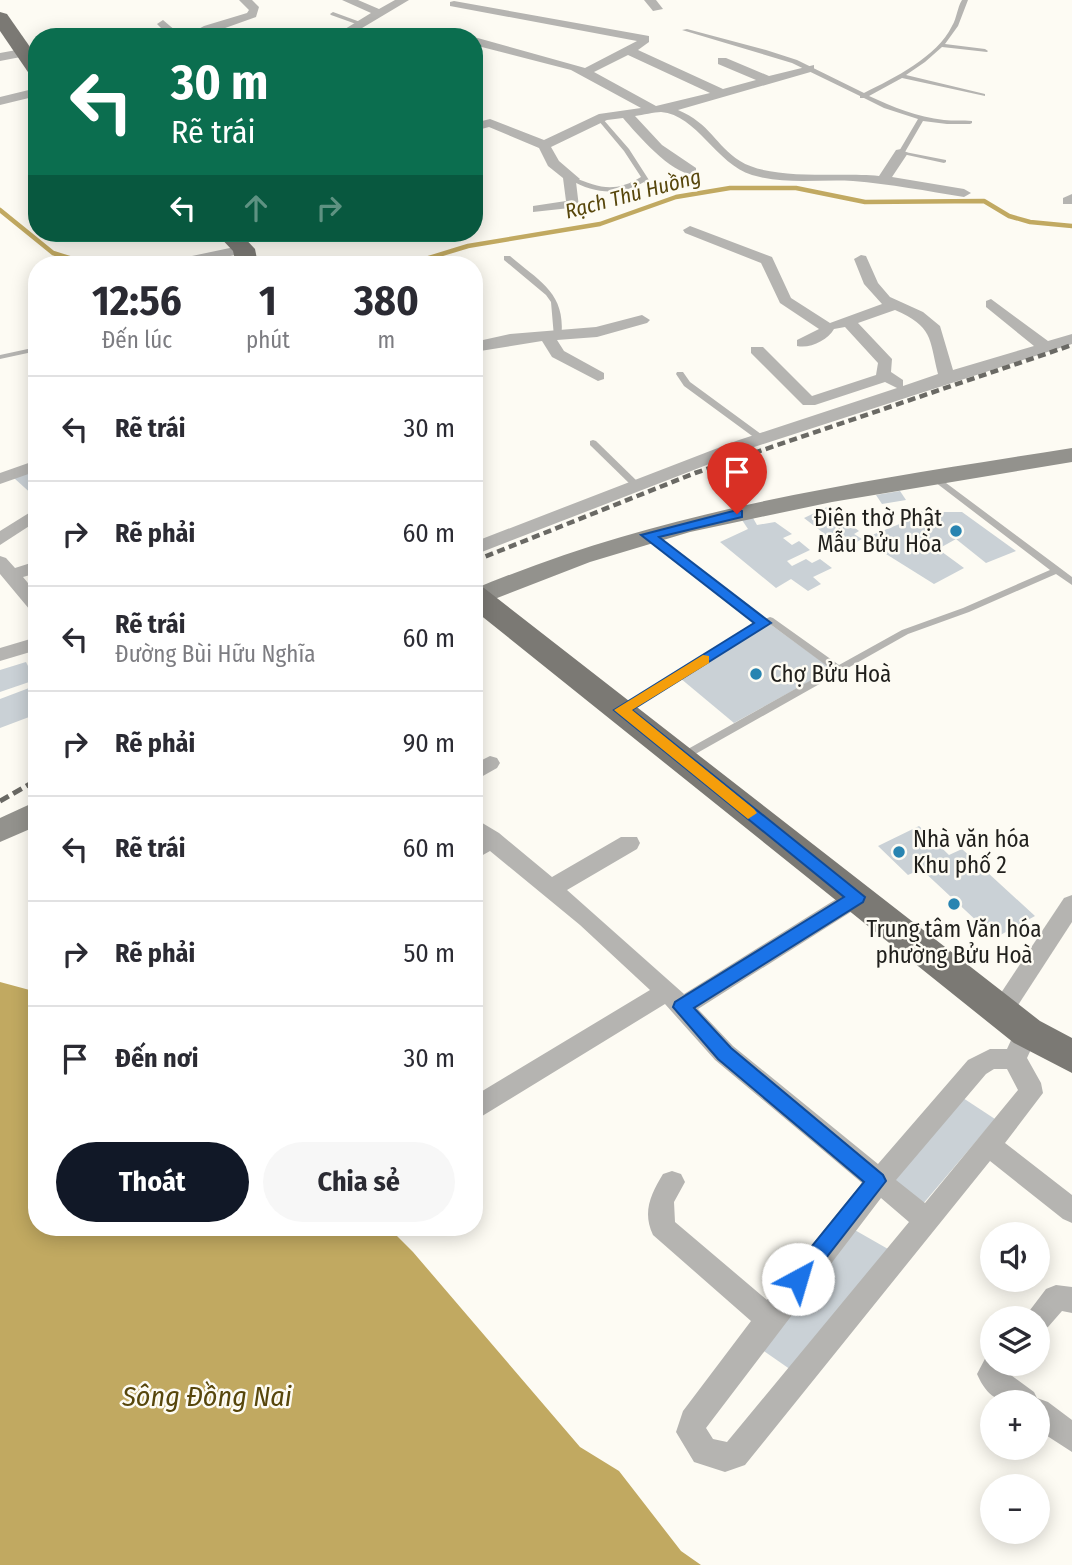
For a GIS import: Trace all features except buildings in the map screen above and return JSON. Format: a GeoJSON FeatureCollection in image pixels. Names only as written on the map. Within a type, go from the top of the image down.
{"type":"FeatureCollection","features":[{"type":"Feature","properties":{"kind":"main road"},"geometry":{"type":"LineString","coordinates":[[0,18],[28,60]]}},
{"type":"Feature","properties":{"kind":"main road"},"geometry":{"type":"LineString","coordinates":[[483,594],[648,535],[772,506],[1072,455]]}},
{"type":"Feature","properties":{"kind":"main road"},"geometry":{"type":"LineString","coordinates":[[483,603],[857,897],[1014,1034],[1072,1057]]}},
{"type":"Feature","properties":{"kind":"main road"},"geometry":{"type":"LineString","coordinates":[[0,831],[28,817]]}},
{"type":"Feature","properties":{"kind":"street"},"geometry":{"type":"LineString","coordinates":[[208,28],[252,15],[255,9],[245,0]]}},
{"type":"Feature","properties":{"kind":"street"},"geometry":{"type":"LineString","coordinates":[[348,0],[380,13]]}},
{"type":"Feature","properties":{"kind":"street"},"geometry":{"type":"LineString","coordinates":[[354,28],[402,0]]}},
{"type":"Feature","properties":{"kind":"street"},"geometry":{"type":"LineString","coordinates":[[454,4],[645,39],[586,72]]}},
{"type":"Feature","properties":{"kind":"street"},"geometry":{"type":"LineString","coordinates":[[163,24],[167,28]]}},
{"type":"Feature","properties":{"kind":"street"},"geometry":{"type":"LineString","coordinates":[[483,43],[547,58],[586,72],[660,109],[693,121],[735,163],[756,172],[803,179],[849,177],[883,180],[964,193]]}},
{"type":"Feature","properties":{"kind":"street"},"geometry":{"type":"LineString","coordinates":[[628,50],[723,93]]}},
{"type":"Feature","properties":{"kind":"street"},"geometry":{"type":"LineString","coordinates":[[0,57],[22,53]]}},
{"type":"Feature","properties":{"kind":"street"},"geometry":{"type":"LineString","coordinates":[[722,61],[768,80]]}},
{"type":"Feature","properties":{"kind":"street"},"geometry":{"type":"LineString","coordinates":[[544,145],[572,135],[600,119],[660,109],[810,68]]}},
{"type":"Feature","properties":{"kind":"street"},"geometry":{"type":"LineString","coordinates":[[0,101],[28,94]]}},
{"type":"Feature","properties":{"kind":"street"},"geometry":{"type":"LineString","coordinates":[[626,114],[657,148],[691,170]]}},
{"type":"Feature","properties":{"kind":"street"},"geometry":{"type":"LineString","coordinates":[[483,125],[490,123],[544,145],[553,163],[573,179],[569,182],[574,204],[538,209]]}},
{"type":"Feature","properties":{"kind":"street"},"geometry":{"type":"LineString","coordinates":[[883,180],[901,153]]}},
{"type":"Feature","properties":{"kind":"street"},"geometry":{"type":"LineString","coordinates":[[690,230],[764,257],[785,300],[827,328]]}},
{"type":"Feature","properties":{"kind":"street"},"geometry":{"type":"LineString","coordinates":[[201,256],[242,244]]}},
{"type":"Feature","properties":{"kind":"street"},"geometry":{"type":"LineString","coordinates":[[861,259],[871,284],[885,300],[918,315],[935,329],[947,377]]}},
{"type":"Feature","properties":{"kind":"street"},"geometry":{"type":"LineString","coordinates":[[991,304],[1045,347]]}},
{"type":"Feature","properties":{"kind":"street"},"geometry":{"type":"LineString","coordinates":[[803,342],[820,337],[827,328],[895,305]]}},
{"type":"Feature","properties":{"kind":"street"},"geometry":{"type":"LineString","coordinates":[[483,345],[510,339],[597,332],[642,320]]}},
{"type":"Feature","properties":{"kind":"street"},"geometry":{"type":"LineString","coordinates":[[848,322],[886,362],[883,374],[885,377],[908,390]]}},
{"type":"Feature","properties":{"kind":"street"},"geometry":{"type":"LineString","coordinates":[[552,337],[558,354],[598,376]]}},
{"type":"Feature","properties":{"kind":"street"},"geometry":{"type":"LineString","coordinates":[[483,545],[762,439],[947,377],[1072,339]]}},
{"type":"Feature","properties":{"kind":"street"},"geometry":{"type":"LineString","coordinates":[[757,349],[809,402],[885,377]]}},
{"type":"Feature","properties":{"kind":"street"},"geometry":{"type":"LineString","coordinates":[[0,479],[28,468]]}},
{"type":"Feature","properties":{"kind":"street"},"geometry":{"type":"LineString","coordinates":[[0,539],[28,519]]}},
{"type":"Feature","properties":{"kind":"street"},"geometry":{"type":"LineString","coordinates":[[6,568],[28,567]]}},
{"type":"Feature","properties":{"kind":"street"},"geometry":{"type":"LineString","coordinates":[[6,568],[28,595]]}},
{"type":"Feature","properties":{"kind":"street"},"geometry":{"type":"LineString","coordinates":[[0,655],[28,646]]}},
{"type":"Feature","properties":{"kind":"street"},"geometry":{"type":"LineString","coordinates":[[483,841],[550,889],[674,999],[724,1053],[925,1219]]}},
{"type":"Feature","properties":{"kind":"street"},"geometry":{"type":"LineString","coordinates":[[550,889],[629,843]]}},
{"type":"Feature","properties":{"kind":"street"},"geometry":{"type":"LineString","coordinates":[[483,1104],[514,1083],[674,999],[857,897]]}},
{"type":"Feature","properties":{"kind":"street"},"geometry":{"type":"LineString","coordinates":[[1014,1034],[1031,1093],[925,1219],[825,1350],[735,1455],[725,1457],[704,1452],[690,1432],[693,1421],[768,1318],[876,1181],[977,1068],[990,1059],[1014,1034],[1072,904]]}},
{"type":"Feature","properties":{"kind":"street"},"geometry":{"type":"LineString","coordinates":[[987,1144],[1072,1211]]}},
{"type":"Feature","properties":{"kind":"street"},"geometry":{"type":"LineString","coordinates":[[672,1182],[661,1201],[662,1227],[768,1318]]}},
{"type":"Feature","properties":{"kind":"street"},"geometry":{"type":"LineString","coordinates":[[1049,1306],[1056,1298],[1072,1300]]}},
{"type":"Feature","properties":{"kind":"street"},"geometry":{"type":"LineString","coordinates":[[992,1376],[1008,1390]]}},
{"type":"Feature","properties":{"kind":"street"},"geometry":{"type":"LineString","coordinates":[[1050,1421],[1072,1438]]}},
{"type":"Feature","properties":{"kind":"lane"},"geometry":{"type":"LineString","coordinates":[[862,97],[902,76],[941,45],[959,20],[965,0]]}},
{"type":"Feature","properties":{"kind":"lane"},"geometry":{"type":"LineString","coordinates":[[333,15],[361,24]]}},
{"type":"Feature","properties":{"kind":"lane"},"geometry":{"type":"LineString","coordinates":[[685,30],[810,68],[862,97],[921,119],[949,124],[970,122]]}},
{"type":"Feature","properties":{"kind":"lane"},"geometry":{"type":"LineString","coordinates":[[941,45],[985,51]]}},
{"type":"Feature","properties":{"kind":"lane"},"geometry":{"type":"LineString","coordinates":[[902,76],[983,95]]}},
{"type":"Feature","properties":{"kind":"lane"},"geometry":{"type":"LineString","coordinates":[[600,119],[627,150],[653,191]]}},
{"type":"Feature","properties":{"kind":"lane"},"geometry":{"type":"LineString","coordinates":[[921,119],[901,153],[944,161]]}},
{"type":"Feature","properties":{"kind":"lane"},"geometry":{"type":"LineString","coordinates":[[573,179],[588,188],[603,190],[631,185],[643,178]]}},
{"type":"Feature","properties":{"kind":"lane"},"geometry":{"type":"LineString","coordinates":[[507,258],[549,293],[555,302],[552,337]]}},
{"type":"Feature","properties":{"kind":"lane"},"geometry":{"type":"LineString","coordinates":[[0,357],[28,351]]}},
{"type":"Feature","properties":{"kind":"lane"},"geometry":{"type":"LineString","coordinates":[[680,374],[687,384],[762,439]]}},
{"type":"Feature","properties":{"kind":"lane"},"geometry":{"type":"LineString","coordinates":[[593,443],[636,485]]}},
{"type":"Feature","properties":{"kind":"lane"},"geometry":{"type":"LineString","coordinates":[[934,477],[1072,582]]}},
{"type":"Feature","properties":{"kind":"lane"},"geometry":{"type":"LineString","coordinates":[[648,535],[764,623]]}},
{"type":"Feature","properties":{"kind":"lane"},"geometry":{"type":"LineString","coordinates":[[681,759],[905,632],[966,610],[1057,570]]}},
{"type":"Feature","properties":{"kind":"lane"},"geometry":{"type":"LineString","coordinates":[[621,710],[764,623],[775,621],[839,670]]}},
{"type":"Feature","properties":{"kind":"water","name":"Sông Đồng Nai"},"geometry":{"type":"Polygon","coordinates":[[[0,982],[28,990],[28,1236],[397,1236],[580,1447],[619,1471],[681,1551],[701,1565],[0,1565],[0,982]]]}},
{"type":"Feature","properties":{"kind":"waterway","name":"Rạch Thủ Huồng"},"geometry":{"type":"LineString","coordinates":[[435,256],[468,246],[600,224],[676,197],[730,188],[796,188],[865,202],[984,201],[1009,216],[1030,222],[1072,226]]}},
{"type":"Feature","properties":{"kind":"waterway","name":"Rạch Thủ Huồng"},"geometry":{"type":"LineString","coordinates":[[0,210],[28,233]]}},
{"type":"Feature","properties":{"kind":"waterway","name":"Rạch Thủ Huồng"},"geometry":{"type":"LineString","coordinates":[[39,242],[53,253],[63,256]]}},
{"type":"Feature","properties":{"kind":"railway"},"geometry":{"type":"LineString","coordinates":[[483,557],[695,473],[1072,345]]}},
{"type":"Feature","properties":{"kind":"railway"},"geometry":{"type":"LineString","coordinates":[[0,801],[28,785]]}},
{"type":"Feature","properties":{"kind":"slow traffic"},"geometry":{"type":"LineString","coordinates":[[703,660],[621,710],[748,813]]}},
{"type":"Feature","properties":{"kind":"place","name":"Điện thờ Phật Mẫu Bửu Hòa"},"geometry":{"type":"Point","coordinates":[956,531]}},
{"type":"Feature","properties":{"kind":"place","name":"Chợ Bửu Hoà"},"geometry":{"type":"Point","coordinates":[756,674]}},
{"type":"Feature","properties":{"kind":"place","name":"Nhà văn hóa Khu phố 2"},"geometry":{"type":"Point","coordinates":[899,852]}},
{"type":"Feature","properties":{"kind":"place","name":"Trung tâm Văn hóa phường Bửu Hoà"},"geometry":{"type":"Point","coordinates":[954,904]}},
{"type":"Feature","properties":{"kind":"route"},"geometry":{"type":"LineString","coordinates":[[737,514],[648,535],[764,623],[621,710],[857,897],[682,1007],[724,1053],[876,1181],[798,1279]]}}]}
